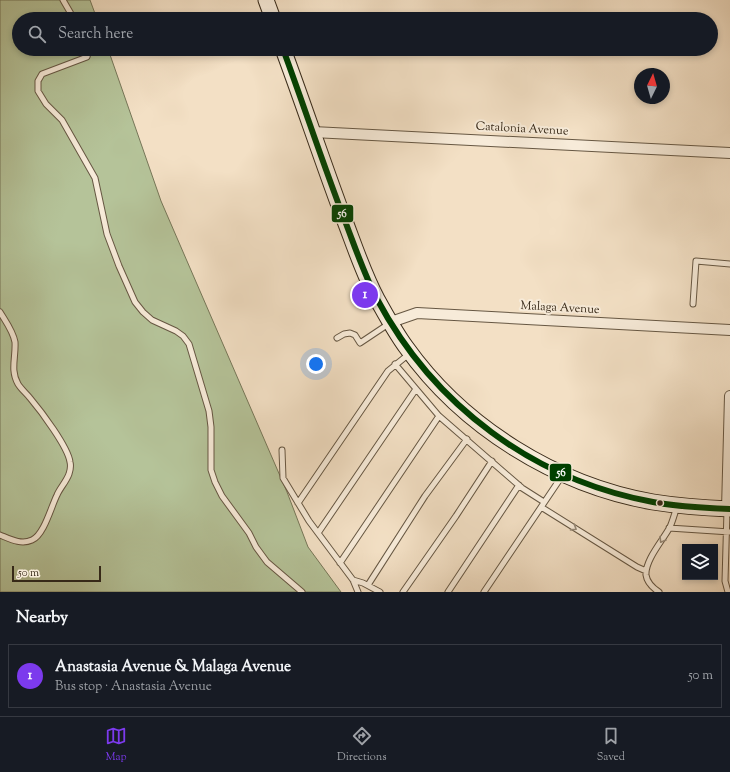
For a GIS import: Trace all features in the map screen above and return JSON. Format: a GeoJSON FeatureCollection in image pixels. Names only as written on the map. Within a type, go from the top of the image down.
{"type":"FeatureCollection","features":[{"type":"Feature","properties":{"kind":"street"},"geometry":{"type":"LineString","coordinates":[[266,0],[270,12]]}},
{"type":"Feature","properties":{"kind":"street"},"geometry":{"type":"LineString","coordinates":[[286,56],[361,264],[377,299],[410,353],[436,383],[486,428],[520,451],[564,474],[591,485],[653,502],[729,509],[730,396]]}},
{"type":"Feature","properties":{"kind":"street","name":"Catalonia Avenue"},"geometry":{"type":"LineString","coordinates":[[313,132],[730,153]]}},
{"type":"Feature","properties":{"kind":"street","name":"Malaga Avenue"},"geometry":{"type":"LineString","coordinates":[[391,322],[417,314],[730,330]]}},
{"type":"Feature","properties":{"kind":"lane"},"geometry":{"type":"LineString","coordinates":[[63,0],[70,12]]}},
{"type":"Feature","properties":{"kind":"lane"},"geometry":{"type":"LineString","coordinates":[[86,56],[42,74],[38,81],[38,91],[46,104],[62,120],[95,178],[109,241],[135,302],[152,320],[176,331],[183,336],[189,344],[209,411],[211,427],[211,470],[214,482],[267,562],[302,592]]}},
{"type":"Feature","properties":{"kind":"lane"},"geometry":{"type":"LineString","coordinates":[[693,304],[696,261],[730,264]]}},
{"type":"Feature","properties":{"kind":"lane"},"geometry":{"type":"LineString","coordinates":[[0,312],[12,333],[14,341],[14,376],[19,385],[43,415],[65,449],[71,464],[69,473],[52,504],[40,533],[34,539],[27,542],[18,542],[0,535]]}},
{"type":"Feature","properties":{"kind":"lane"},"geometry":{"type":"LineString","coordinates":[[337,338],[350,332],[355,335],[360,343],[391,322]]}},
{"type":"Feature","properties":{"kind":"lane"},"geometry":{"type":"LineString","coordinates":[[298,503],[388,371],[410,353]]}},
{"type":"Feature","properties":{"kind":"lane"},"geometry":{"type":"LineString","coordinates":[[396,364],[439,416],[519,485],[544,502]]}},
{"type":"Feature","properties":{"kind":"lane"},"geometry":{"type":"LineString","coordinates":[[318,533],[416,389]]}},
{"type":"Feature","properties":{"kind":"lane"},"geometry":{"type":"LineString","coordinates":[[340,563],[439,416]]}},
{"type":"Feature","properties":{"kind":"lane"},"geometry":{"type":"LineString","coordinates":[[368,585],[425,496],[467,439]]}},
{"type":"Feature","properties":{"kind":"lane"},"geometry":{"type":"LineString","coordinates":[[282,450],[283,478],[318,533],[353,580],[358,592]]}},
{"type":"Feature","properties":{"kind":"lane"},"geometry":{"type":"LineString","coordinates":[[403,592],[492,461]]}},
{"type":"Feature","properties":{"kind":"lane"},"geometry":{"type":"LineString","coordinates":[[484,592],[564,474]]}},
{"type":"Feature","properties":{"kind":"lane"},"geometry":{"type":"LineString","coordinates":[[448,592],[519,485]]}},
{"type":"Feature","properties":{"kind":"lane"},"geometry":{"type":"LineString","coordinates":[[659,592],[648,581],[646,571],[649,562],[669,528],[675,515],[677,505]]}},
{"type":"Feature","properties":{"kind":"lane"},"geometry":{"type":"LineString","coordinates":[[541,507],[637,567],[646,571]]}},
{"type":"Feature","properties":{"kind":"lane"},"geometry":{"type":"LineString","coordinates":[[728,592],[725,581],[729,532],[729,509]]}},
{"type":"Feature","properties":{"kind":"lane"},"geometry":{"type":"LineString","coordinates":[[669,528],[729,532]]}},
{"type":"Feature","properties":{"kind":"lane"},"geometry":{"type":"LineString","coordinates":[[353,580],[368,585],[380,592]]}},
{"type":"Feature","properties":{"kind":"green space"},"geometry":{"type":"Polygon","coordinates":[[[0,0],[90,0],[94,12],[12,12],[12,56],[110,56],[161,201],[287,492],[308,547],[341,592],[0,592],[0,0]]]}},
{"type":"Feature","properties":{"kind":"transit line","name":"56"},"geometry":{"type":"LineString","coordinates":[[286,56],[337,200],[372,290],[400,338],[427,373],[458,404],[492,432],[528,456],[568,476],[609,491],[662,504],[730,509]]}},
{"type":"Feature","properties":{"kind":"place","name":"Anastasia Avenue & Malaga Avenue"},"geometry":{"type":"Point","coordinates":[365,295]}}]}
